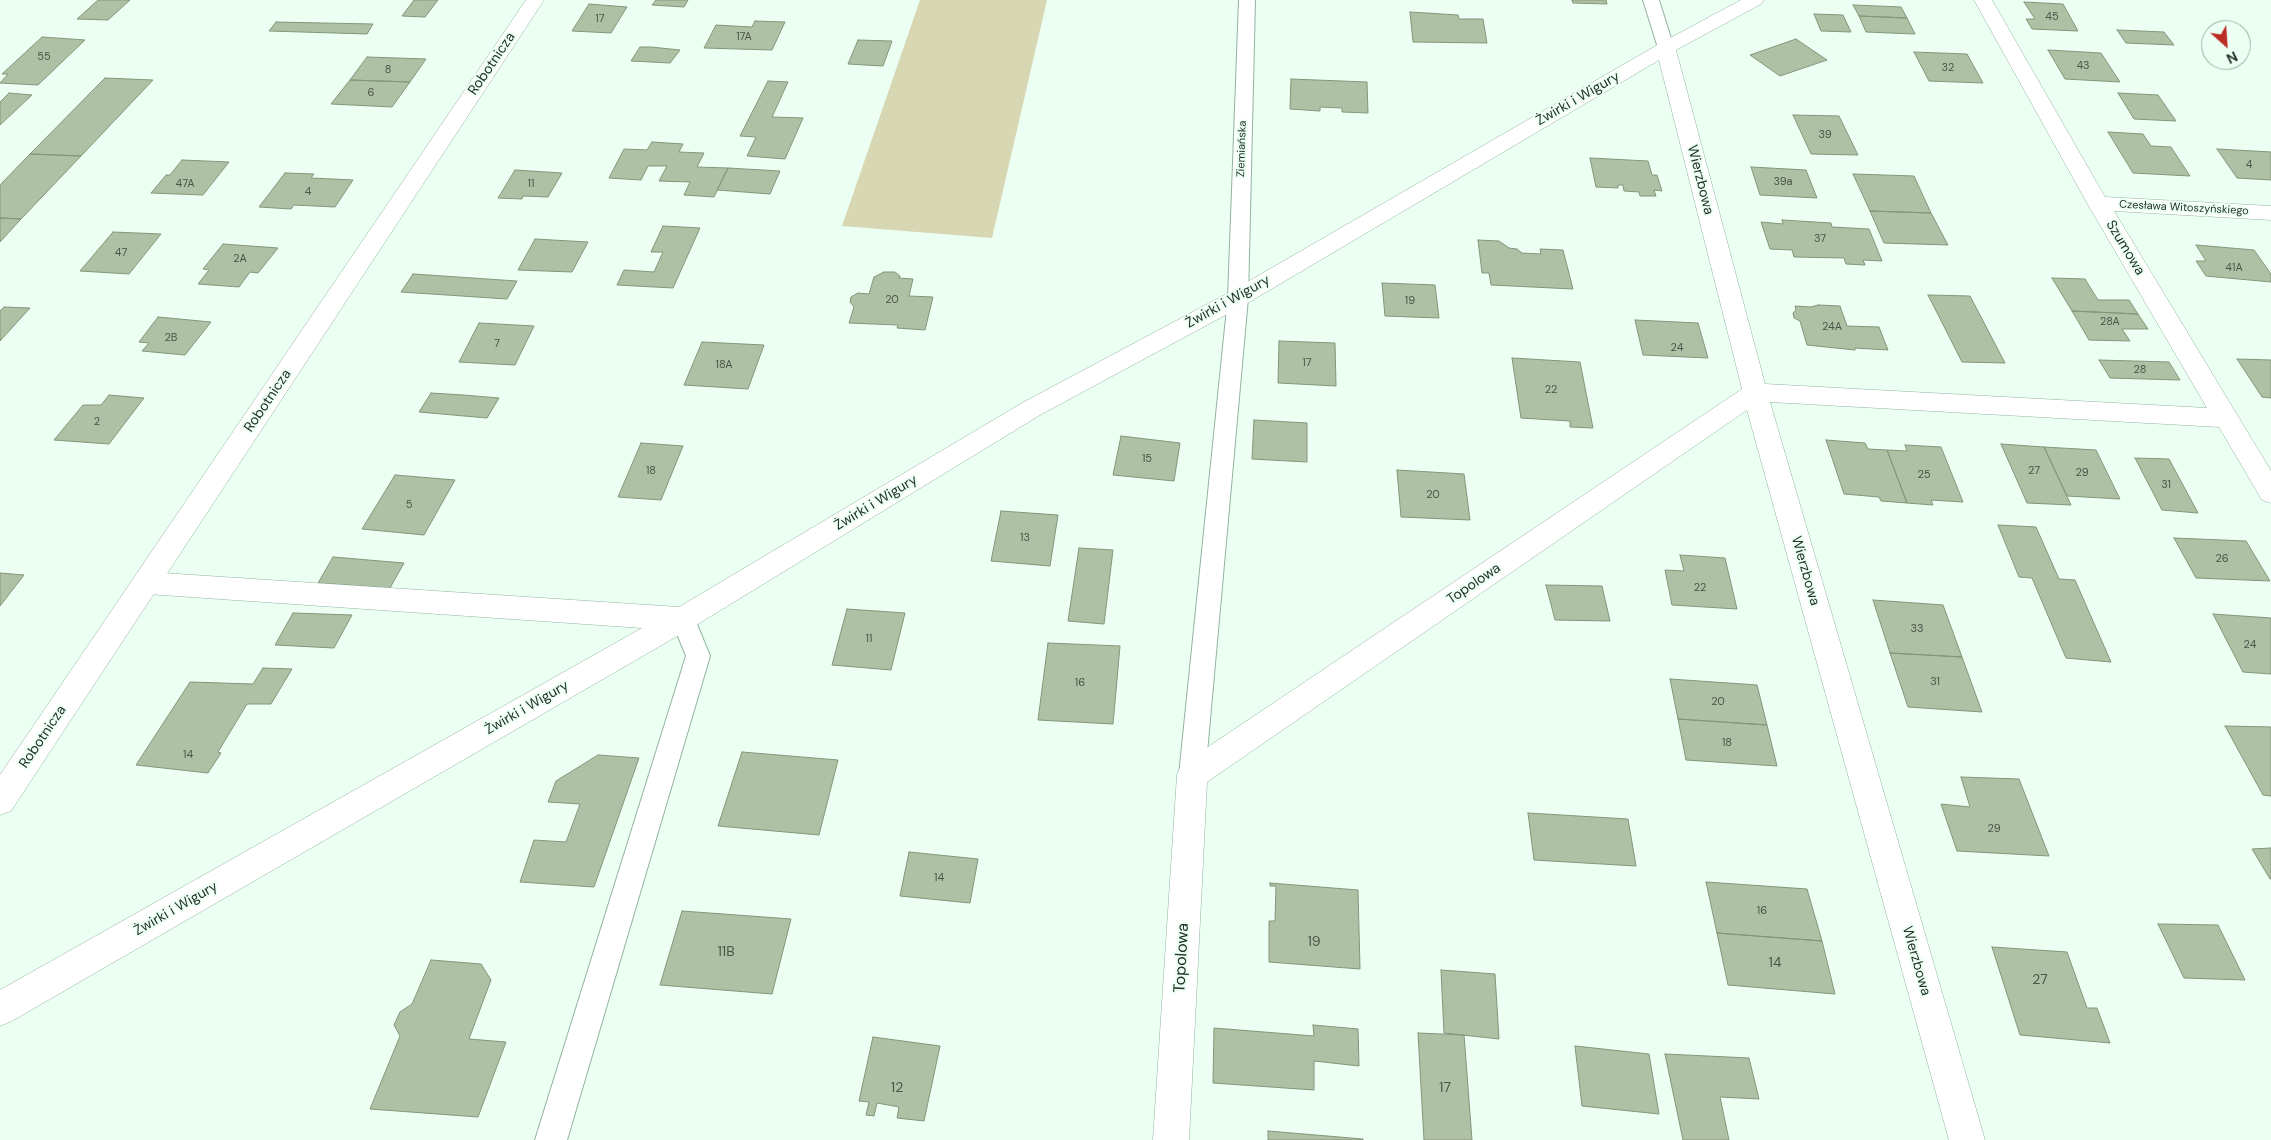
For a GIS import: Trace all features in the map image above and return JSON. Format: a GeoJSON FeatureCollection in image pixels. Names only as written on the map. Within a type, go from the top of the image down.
{"type":"FeatureCollection","features":[{"type":"Feature","properties":{"kind":"street","name":"Robotnicza"},"geometry":{"type":"LineString","coordinates":[[0,801],[535,0]]}},
{"type":"Feature","properties":{"kind":"street","name":"Żwirki i Wigury"},"geometry":{"type":"LineString","coordinates":[[0,1009],[682,619],[1031,409],[1238,298],[1666,48],[1754,0]]}},
{"type":"Feature","properties":{"kind":"street","name":"Szumowa"},"geometry":{"type":"LineString","coordinates":[[1982,0],[2098,203],[2271,493]]}},
{"type":"Feature","properties":{"kind":"street","name":"Wierzbowa"},"geometry":{"type":"LineString","coordinates":[[1666,48],[1755,392],[1967,1140]]}},
{"type":"Feature","properties":{"kind":"street","name":"Czesława Witoszyńskiego"},"geometry":{"type":"LineString","coordinates":[[2098,203],[2271,213]]}},
{"type":"Feature","properties":{"kind":"street"},"geometry":{"type":"LineString","coordinates":[[1755,392],[2227,418]]}},
{"type":"Feature","properties":{"kind":"street","name":"Topolowa"},"geometry":{"type":"LineString","coordinates":[[1171,1140],[1192,775],[1755,392]]}},
{"type":"Feature","properties":{"kind":"street"},"geometry":{"type":"LineString","coordinates":[[148,582],[682,619]]}},
{"type":"Feature","properties":{"kind":"lane","name":"Ziemiańska"},"geometry":{"type":"LineString","coordinates":[[1238,298],[1247,0]]}},
{"type":"Feature","properties":{"kind":"lane","name":"Wierzbowa"},"geometry":{"type":"LineString","coordinates":[[1651,0],[1666,48]]}},
{"type":"Feature","properties":{"kind":"lane","name":"Topolowa"},"geometry":{"type":"LineString","coordinates":[[1192,775],[1238,298]]}},
{"type":"Feature","properties":{"kind":"lane"},"geometry":{"type":"LineString","coordinates":[[551,1140],[698,656],[682,619]]}},
{"type":"Feature","properties":{"kind":"green space"},"geometry":{"type":"Polygon","coordinates":[[[920,0],[1047,0],[992,238],[842,226],[920,0]]]}},
{"type":"Feature","properties":{"kind":"building"},"geometry":{"type":"Polygon","coordinates":[[[98,0],[130,0],[108,20],[77,19],[98,0]]]}},
{"type":"Feature","properties":{"kind":"building"},"geometry":{"type":"Polygon","coordinates":[[[414,0],[438,0],[425,17],[402,16],[414,0]]]}},
{"type":"Feature","properties":{"kind":"building"},"geometry":{"type":"Polygon","coordinates":[[[656,0],[688,0],[684,7],[652,5],[656,0]]]}},
{"type":"Feature","properties":{"kind":"building"},"geometry":{"type":"Polygon","coordinates":[[[1572,0],[1606,0],[1607,4],[1573,3],[1572,0]]]}},
{"type":"Feature","properties":{"kind":"building"},"geometry":{"type":"Polygon","coordinates":[[[2024,2],[2063,4],[2078,31],[2032,29],[2026,19],[2035,19],[2024,2]]]}},
{"type":"Feature","properties":{"kind":"building"},"geometry":{"type":"Polygon","coordinates":[[[589,4],[627,7],[611,33],[572,31],[589,4]]]}},
{"type":"Feature","properties":{"kind":"building"},"geometry":{"type":"Polygon","coordinates":[[[1853,5],[1901,7],[1907,18],[1859,16],[1853,5]]]}},
{"type":"Feature","properties":{"kind":"building"},"geometry":{"type":"Polygon","coordinates":[[[1410,12],[1458,15],[1459,19],[1483,19],[1487,43],[1413,42],[1410,12]]]}},
{"type":"Feature","properties":{"kind":"building"},"geometry":{"type":"Polygon","coordinates":[[[1814,14],[1843,15],[1851,32],[1821,31],[1814,14]]]}},
{"type":"Feature","properties":{"kind":"building"},"geometry":{"type":"Polygon","coordinates":[[[1859,16],[1907,18],[1915,34],[1866,32],[1859,16]]]}},
{"type":"Feature","properties":{"kind":"building"},"geometry":{"type":"Polygon","coordinates":[[[755,21],[785,22],[772,50],[704,48],[716,25],[752,27],[755,21]]]}},
{"type":"Feature","properties":{"kind":"building"},"geometry":{"type":"Polygon","coordinates":[[[276,22],[373,24],[367,34],[269,31],[276,22]]]}},
{"type":"Feature","properties":{"kind":"building"},"geometry":{"type":"Polygon","coordinates":[[[2117,30],[2164,32],[2174,45],[2126,43],[2117,30]]]}},
{"type":"Feature","properties":{"kind":"building"},"geometry":{"type":"Polygon","coordinates":[[[42,37],[85,40],[38,85],[0,83],[8,74],[2,74],[42,37]]]}},
{"type":"Feature","properties":{"kind":"building"},"geometry":{"type":"Polygon","coordinates":[[[1796,39],[1827,60],[1780,76],[1750,55],[1796,39]]]}},
{"type":"Feature","properties":{"kind":"building"},"geometry":{"type":"Polygon","coordinates":[[[858,40],[892,41],[883,66],[848,64],[858,40]]]}},
{"type":"Feature","properties":{"kind":"building"},"geometry":{"type":"Polygon","coordinates":[[[640,47],[680,50],[670,63],[631,61],[640,47]]]}},
{"type":"Feature","properties":{"kind":"building"},"geometry":{"type":"Polygon","coordinates":[[[2048,50],[2101,53],[2120,82],[2065,79],[2048,50]]]}},
{"type":"Feature","properties":{"kind":"building"},"geometry":{"type":"Polygon","coordinates":[[[1914,52],[1967,54],[1983,83],[1929,81],[1914,52]]]}},
{"type":"Feature","properties":{"kind":"building"},"geometry":{"type":"Polygon","coordinates":[[[367,57],[426,59],[410,82],[350,80],[367,57]]]}},
{"type":"Feature","properties":{"kind":"building"},"geometry":{"type":"Polygon","coordinates":[[[105,78],[153,80],[81,156],[30,154],[105,78]]]}},
{"type":"Feature","properties":{"kind":"building"},"geometry":{"type":"Polygon","coordinates":[[[1291,79],[1367,82],[1368,113],[1342,112],[1342,108],[1320,107],[1320,111],[1290,109],[1291,79]]]}},
{"type":"Feature","properties":{"kind":"building"},"geometry":{"type":"Polygon","coordinates":[[[350,80],[410,82],[392,107],[331,104],[350,80]]]}},
{"type":"Feature","properties":{"kind":"building"},"geometry":{"type":"Polygon","coordinates":[[[768,81],[788,82],[772,117],[803,118],[785,159],[747,156],[756,137],[740,136],[768,81]]]}},
{"type":"Feature","properties":{"kind":"building"},"geometry":{"type":"Polygon","coordinates":[[[9,93],[32,95],[0,125],[0,102],[9,93]]]}},
{"type":"Feature","properties":{"kind":"building"},"geometry":{"type":"Polygon","coordinates":[[[2118,93],[2158,95],[2176,121],[2134,119],[2118,93]]]}},
{"type":"Feature","properties":{"kind":"building"},"geometry":{"type":"Polygon","coordinates":[[[1793,115],[1839,116],[1858,155],[1811,154],[1793,115]]]}},
{"type":"Feature","properties":{"kind":"building"},"geometry":{"type":"Polygon","coordinates":[[[2108,132],[2143,134],[2151,146],[2171,147],[2190,176],[2133,173],[2108,132]]]}},
{"type":"Feature","properties":{"kind":"building"},"geometry":{"type":"Polygon","coordinates":[[[652,142],[683,144],[679,152],[704,153],[697,167],[728,168],[714,197],[684,195],[690,182],[659,181],[667,166],[648,166],[641,180],[609,178],[624,149],[647,150],[652,142]]]}},
{"type":"Feature","properties":{"kind":"building"},"geometry":{"type":"Polygon","coordinates":[[[2217,149],[2271,152],[2271,180],[2237,178],[2217,149]]]}},
{"type":"Feature","properties":{"kind":"building"},"geometry":{"type":"Polygon","coordinates":[[[30,154],[81,156],[21,219],[0,218],[0,185],[30,154]]]}},
{"type":"Feature","properties":{"kind":"building"},"geometry":{"type":"Polygon","coordinates":[[[1590,158],[1648,161],[1652,175],[1657,175],[1662,191],[1654,190],[1656,196],[1640,196],[1639,192],[1624,191],[1623,185],[1618,185],[1618,188],[1596,187],[1590,158]]]}},
{"type":"Feature","properties":{"kind":"building"},"geometry":{"type":"Polygon","coordinates":[[[182,160],[229,162],[203,195],[151,193],[166,175],[170,175],[182,160]]]}},
{"type":"Feature","properties":{"kind":"building"},"geometry":{"type":"Polygon","coordinates":[[[1751,167],[1806,170],[1817,198],[1760,195],[1751,167]]]}},
{"type":"Feature","properties":{"kind":"building"},"geometry":{"type":"Polygon","coordinates":[[[728,168],[780,171],[770,194],[717,190],[728,168]]]}},
{"type":"Feature","properties":{"kind":"building"},"geometry":{"type":"Polygon","coordinates":[[[515,170],[562,173],[548,197],[498,198],[515,170]]]}},
{"type":"Feature","properties":{"kind":"building"},"geometry":{"type":"Polygon","coordinates":[[[285,173],[314,174],[311,178],[353,180],[335,207],[294,205],[291,209],[259,207],[285,173]]]}},
{"type":"Feature","properties":{"kind":"building"},"geometry":{"type":"Polygon","coordinates":[[[1853,174],[1914,176],[1931,213],[1870,211],[1853,174]]]}},
{"type":"Feature","properties":{"kind":"building"},"geometry":{"type":"Polygon","coordinates":[[[1870,211],[1931,213],[1948,245],[1884,243],[1870,211]]]}},
{"type":"Feature","properties":{"kind":"building"},"geometry":{"type":"Polygon","coordinates":[[[0,218],[21,219],[0,242],[0,218]]]}},
{"type":"Feature","properties":{"kind":"building"},"geometry":{"type":"Polygon","coordinates":[[[1782,220],[1831,223],[1832,227],[1869,229],[1882,261],[1863,260],[1865,265],[1846,264],[1844,258],[1794,257],[1792,250],[1770,249],[1761,222],[1783,224],[1782,220]]]}},
{"type":"Feature","properties":{"kind":"building"},"geometry":{"type":"Polygon","coordinates":[[[663,226],[700,228],[673,288],[617,285],[624,270],[654,272],[663,252],[651,252],[663,226]]]}},
{"type":"Feature","properties":{"kind":"building"},"geometry":{"type":"Polygon","coordinates":[[[113,232],[161,234],[129,274],[80,271],[113,232]]]}},
{"type":"Feature","properties":{"kind":"building"},"geometry":{"type":"Polygon","coordinates":[[[535,239],[588,242],[572,272],[518,270],[535,239]]]}},
{"type":"Feature","properties":{"kind":"building"},"geometry":{"type":"Polygon","coordinates":[[[1478,240],[1499,241],[1509,248],[1517,249],[1522,253],[1541,254],[1540,249],[1563,250],[1573,289],[1491,285],[1489,273],[1482,273],[1478,240]]]}},
{"type":"Feature","properties":{"kind":"building"},"geometry":{"type":"Polygon","coordinates":[[[223,244],[278,248],[258,273],[250,272],[239,287],[198,284],[209,270],[203,269],[223,244]]]}},
{"type":"Feature","properties":{"kind":"building"},"geometry":{"type":"Polygon","coordinates":[[[2196,245],[2254,250],[2271,274],[2271,282],[2206,276],[2196,261],[2206,261],[2196,245]]]}},
{"type":"Feature","properties":{"kind":"building"},"geometry":{"type":"Polygon","coordinates":[[[884,272],[895,272],[900,276],[899,278],[913,279],[909,296],[933,297],[925,330],[897,328],[898,325],[849,323],[854,307],[850,302],[851,297],[858,293],[869,294],[874,277],[884,272]]]}},
{"type":"Feature","properties":{"kind":"building"},"geometry":{"type":"Polygon","coordinates":[[[413,274],[517,281],[507,299],[401,292],[413,274]]]}},
{"type":"Feature","properties":{"kind":"building"},"geometry":{"type":"Polygon","coordinates":[[[2052,278],[2085,279],[2098,300],[2129,300],[2138,314],[2072,311],[2052,278]]]}},
{"type":"Feature","properties":{"kind":"building"},"geometry":{"type":"Polygon","coordinates":[[[1382,283],[1435,285],[1439,318],[1385,316],[1382,283]]]}},
{"type":"Feature","properties":{"kind":"building"},"geometry":{"type":"Polygon","coordinates":[[[1928,295],[1970,296],[2005,363],[1962,362],[1928,295]]]}},
{"type":"Feature","properties":{"kind":"building"},"geometry":{"type":"Polygon","coordinates":[[[1818,305],[1840,306],[1847,326],[1879,327],[1888,350],[1855,348],[1855,350],[1807,345],[1800,321],[1794,318],[1793,313],[1796,310],[1795,306],[1811,307],[1818,305]]]}},
{"type":"Feature","properties":{"kind":"building"},"geometry":{"type":"Polygon","coordinates":[[[4,307],[30,308],[0,341],[0,311],[4,307]]]}},
{"type":"Feature","properties":{"kind":"building"},"geometry":{"type":"Polygon","coordinates":[[[2072,311],[2138,314],[2148,329],[2122,329],[2130,341],[2089,340],[2072,311]]]}},
{"type":"Feature","properties":{"kind":"building"},"geometry":{"type":"Polygon","coordinates":[[[158,317],[211,322],[185,355],[142,351],[149,343],[139,342],[158,317]]]}},
{"type":"Feature","properties":{"kind":"building"},"geometry":{"type":"Polygon","coordinates":[[[1635,320],[1698,323],[1708,358],[1643,355],[1635,320]]]}},
{"type":"Feature","properties":{"kind":"building"},"geometry":{"type":"Polygon","coordinates":[[[479,323],[534,326],[515,365],[459,362],[479,323]]]}},
{"type":"Feature","properties":{"kind":"building"},"geometry":{"type":"Polygon","coordinates":[[[1279,341],[1335,343],[1336,386],[1278,383],[1279,341]]]}},
{"type":"Feature","properties":{"kind":"building"},"geometry":{"type":"Polygon","coordinates":[[[702,342],[764,345],[748,389],[684,385],[702,342]]]}},
{"type":"Feature","properties":{"kind":"building"},"geometry":{"type":"Polygon","coordinates":[[[1512,358],[1580,362],[1593,428],[1570,427],[1570,421],[1521,418],[1512,358]]]}},
{"type":"Feature","properties":{"kind":"building"},"geometry":{"type":"Polygon","coordinates":[[[2237,359],[2271,360],[2271,398],[2262,397],[2237,359]]]}},
{"type":"Feature","properties":{"kind":"building"},"geometry":{"type":"Polygon","coordinates":[[[2099,360],[2169,362],[2180,380],[2110,378],[2099,360]]]}},
{"type":"Feature","properties":{"kind":"building"},"geometry":{"type":"Polygon","coordinates":[[[431,393],[499,398],[487,418],[419,412],[431,393]]]}},
{"type":"Feature","properties":{"kind":"building"},"geometry":{"type":"Polygon","coordinates":[[[109,395],[144,398],[109,444],[54,440],[83,405],[101,405],[109,395]]]}},
{"type":"Feature","properties":{"kind":"building"},"geometry":{"type":"Polygon","coordinates":[[[1254,420],[1307,423],[1307,462],[1252,459],[1254,420]]]}},
{"type":"Feature","properties":{"kind":"building"},"geometry":{"type":"Polygon","coordinates":[[[1121,436],[1180,443],[1174,481],[1113,475],[1121,436]]]}},
{"type":"Feature","properties":{"kind":"building"},"geometry":{"type":"Polygon","coordinates":[[[1826,440],[1865,443],[1868,449],[1887,450],[1907,503],[1881,501],[1879,497],[1844,494],[1826,440]]]}},
{"type":"Feature","properties":{"kind":"building"},"geometry":{"type":"Polygon","coordinates":[[[641,443],[683,446],[661,500],[618,497],[641,443]]]}},
{"type":"Feature","properties":{"kind":"building"},"geometry":{"type":"Polygon","coordinates":[[[2001,444],[2044,447],[2071,505],[2027,503],[2001,444]]]}},
{"type":"Feature","properties":{"kind":"building"},"geometry":{"type":"Polygon","coordinates":[[[1905,445],[1941,447],[1963,502],[1931,500],[1933,505],[1907,503],[1887,450],[1907,451],[1905,445]]]}},
{"type":"Feature","properties":{"kind":"building"},"geometry":{"type":"Polygon","coordinates":[[[2044,447],[2096,450],[2120,499],[2067,496],[2044,447]]]}},
{"type":"Feature","properties":{"kind":"building"},"geometry":{"type":"Polygon","coordinates":[[[2135,458],[2169,459],[2198,513],[2162,510],[2135,458]]]}},
{"type":"Feature","properties":{"kind":"building"},"geometry":{"type":"Polygon","coordinates":[[[1397,470],[1464,474],[1470,520],[1401,517],[1397,470]]]}},
{"type":"Feature","properties":{"kind":"building"},"geometry":{"type":"Polygon","coordinates":[[[395,475],[455,480],[424,535],[362,529],[395,475]]]}},
{"type":"Feature","properties":{"kind":"building"},"geometry":{"type":"Polygon","coordinates":[[[1001,511],[1058,515],[1050,566],[991,561],[1001,511]]]}},
{"type":"Feature","properties":{"kind":"building"},"geometry":{"type":"Polygon","coordinates":[[[1998,525],[2036,527],[2059,579],[2075,580],[2111,662],[2066,658],[2032,578],[2019,577],[1998,525]]]}},
{"type":"Feature","properties":{"kind":"building"},"geometry":{"type":"Polygon","coordinates":[[[2174,538],[2246,541],[2270,581],[2196,578],[2174,538]]]}},
{"type":"Feature","properties":{"kind":"building"},"geometry":{"type":"Polygon","coordinates":[[[1079,548],[1113,550],[1104,624],[1068,621],[1079,548]]]}},
{"type":"Feature","properties":{"kind":"building"},"geometry":{"type":"Polygon","coordinates":[[[1680,555],[1725,558],[1737,609],[1672,605],[1665,570],[1684,571],[1680,555]]]}},
{"type":"Feature","properties":{"kind":"building"},"geometry":{"type":"Polygon","coordinates":[[[333,557],[404,563],[390,588],[318,583],[333,557]]]}},
{"type":"Feature","properties":{"kind":"building"},"geometry":{"type":"Polygon","coordinates":[[[0,573],[24,575],[0,606],[0,573]]]}},
{"type":"Feature","properties":{"kind":"building"},"geometry":{"type":"Polygon","coordinates":[[[1546,585],[1602,586],[1610,621],[1555,620],[1546,585]]]}},
{"type":"Feature","properties":{"kind":"building"},"geometry":{"type":"Polygon","coordinates":[[[1873,600],[1943,605],[1962,657],[1890,653],[1873,600]]]}},
{"type":"Feature","properties":{"kind":"building"},"geometry":{"type":"Polygon","coordinates":[[[847,609],[905,613],[891,670],[832,665],[847,609]]]}},
{"type":"Feature","properties":{"kind":"building"},"geometry":{"type":"Polygon","coordinates":[[[293,613],[352,615],[334,648],[275,645],[293,613]]]}},
{"type":"Feature","properties":{"kind":"building"},"geometry":{"type":"Polygon","coordinates":[[[2213,614],[2271,618],[2271,674],[2243,672],[2213,614]]]}},
{"type":"Feature","properties":{"kind":"building"},"geometry":{"type":"Polygon","coordinates":[[[1048,643],[1120,646],[1113,724],[1038,720],[1048,643]]]}},
{"type":"Feature","properties":{"kind":"building"},"geometry":{"type":"Polygon","coordinates":[[[1890,653],[1962,657],[1982,712],[1908,707],[1890,653]]]}},
{"type":"Feature","properties":{"kind":"building"},"geometry":{"type":"Polygon","coordinates":[[[263,668],[292,669],[271,704],[247,704],[218,752],[221,753],[208,773],[136,765],[190,682],[253,684],[263,668]]]}},
{"type":"Feature","properties":{"kind":"building"},"geometry":{"type":"Polygon","coordinates":[[[1670,679],[1757,685],[1767,725],[1678,719],[1670,679]]]}},
{"type":"Feature","properties":{"kind":"building"},"geometry":{"type":"Polygon","coordinates":[[[1678,719],[1767,725],[1777,766],[1686,760],[1678,719]]]}},
{"type":"Feature","properties":{"kind":"building"},"geometry":{"type":"Polygon","coordinates":[[[2225,726],[2271,727],[2271,796],[2263,795],[2225,726]]]}},
{"type":"Feature","properties":{"kind":"building"},"geometry":{"type":"Polygon","coordinates":[[[742,752],[838,760],[819,835],[718,826],[742,752]]]}},
{"type":"Feature","properties":{"kind":"building"},"geometry":{"type":"Polygon","coordinates":[[[598,755],[639,758],[594,887],[520,882],[534,840],[566,842],[580,804],[548,802],[556,781],[598,755]]]}},
{"type":"Feature","properties":{"kind":"building"},"geometry":{"type":"Polygon","coordinates":[[[1961,777],[2019,779],[2049,856],[1957,851],[1941,804],[1970,807],[1961,777]]]}},
{"type":"Feature","properties":{"kind":"building"},"geometry":{"type":"Polygon","coordinates":[[[1528,813],[1628,819],[1636,866],[1534,860],[1528,813]]]}},
{"type":"Feature","properties":{"kind":"building"},"geometry":{"type":"Polygon","coordinates":[[[2271,848],[2271,879],[2270,879],[2252,849],[2271,848]]]}},
{"type":"Feature","properties":{"kind":"building"},"geometry":{"type":"Polygon","coordinates":[[[909,852],[978,859],[970,903],[900,896],[909,852]]]}},
{"type":"Feature","properties":{"kind":"building"},"geometry":{"type":"Polygon","coordinates":[[[1706,882],[1807,889],[1822,941],[1717,933],[1706,882]]]}},
{"type":"Feature","properties":{"kind":"building"},"geometry":{"type":"Polygon","coordinates":[[[1270,883],[1358,890],[1360,969],[1269,962],[1269,921],[1275,921],[1276,886],[1270,886],[1270,883]]]}},
{"type":"Feature","properties":{"kind":"building"},"geometry":{"type":"Polygon","coordinates":[[[682,911],[791,919],[772,994],[660,985],[682,911]]]}},
{"type":"Feature","properties":{"kind":"building"},"geometry":{"type":"Polygon","coordinates":[[[2158,924],[2218,925],[2245,980],[2184,978],[2158,924]]]}},
{"type":"Feature","properties":{"kind":"building"},"geometry":{"type":"Polygon","coordinates":[[[1717,933],[1822,941],[1835,994],[1728,985],[1717,933]]]}},
{"type":"Feature","properties":{"kind":"building"},"geometry":{"type":"Polygon","coordinates":[[[1992,947],[2067,952],[2087,1008],[2097,1008],[2110,1043],[2020,1035],[1992,947]]]}},
{"type":"Feature","properties":{"kind":"building"},"geometry":{"type":"Polygon","coordinates":[[[431,960],[481,964],[491,980],[469,1039],[506,1042],[478,1117],[370,1109],[400,1036],[394,1025],[400,1012],[412,1004],[431,960]]]}},
{"type":"Feature","properties":{"kind":"building"},"geometry":{"type":"Polygon","coordinates":[[[1441,970],[1495,974],[1499,1039],[1444,1033],[1441,970]]]}},
{"type":"Feature","properties":{"kind":"building"},"geometry":{"type":"Polygon","coordinates":[[[1313,1025],[1358,1029],[1359,1066],[1314,1061],[1314,1090],[1213,1083],[1214,1028],[1314,1036],[1313,1025]]]}},
{"type":"Feature","properties":{"kind":"building"},"geometry":{"type":"Polygon","coordinates":[[[1418,1033],[1464,1035],[1472,1140],[1424,1140],[1418,1033]]]}},
{"type":"Feature","properties":{"kind":"building"},"geometry":{"type":"Polygon","coordinates":[[[873,1037],[940,1046],[924,1121],[897,1118],[899,1107],[877,1103],[874,1116],[866,1115],[869,1102],[859,1101],[873,1037]]]}},
{"type":"Feature","properties":{"kind":"building"},"geometry":{"type":"Polygon","coordinates":[[[1575,1046],[1649,1054],[1659,1114],[1582,1106],[1575,1046]]]}},
{"type":"Feature","properties":{"kind":"building"},"geometry":{"type":"Polygon","coordinates":[[[1665,1054],[1749,1058],[1759,1099],[1720,1097],[1729,1140],[1683,1140],[1665,1054]]]}},
{"type":"Feature","properties":{"kind":"building"},"geometry":{"type":"Polygon","coordinates":[[[1268,1131],[1363,1139],[1363,1140],[1268,1140],[1268,1131]]]}}]}
